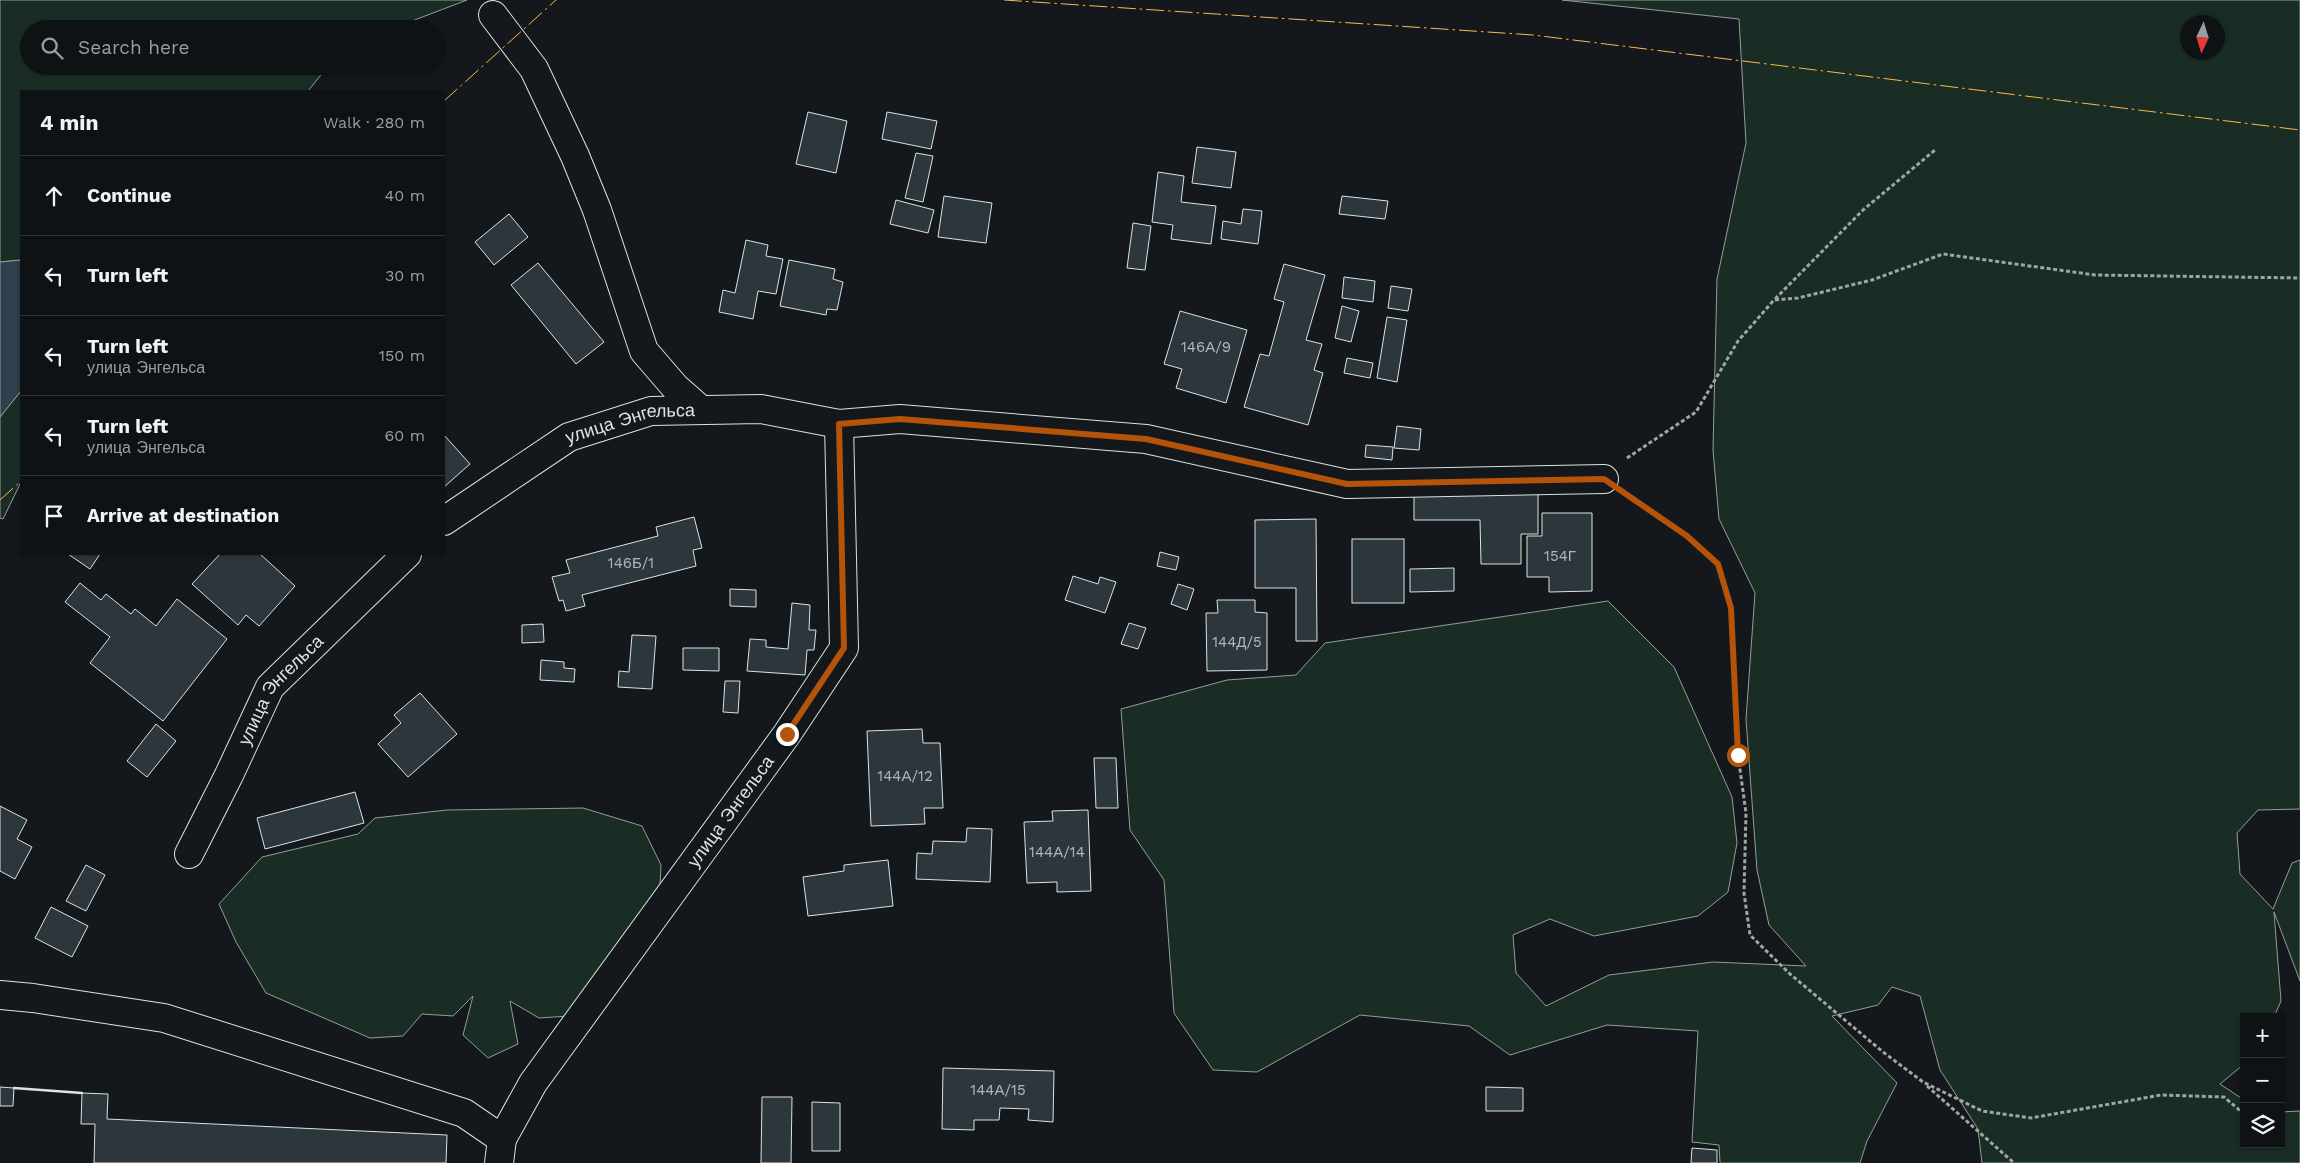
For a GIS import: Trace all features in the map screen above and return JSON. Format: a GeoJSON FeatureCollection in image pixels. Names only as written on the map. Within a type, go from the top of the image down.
{"type":"FeatureCollection","features":[{"type":"Feature","properties":{"kind":"street"},"geometry":{"type":"LineString","coordinates":[[493,15],[534,69],[575,156],[597,210],[644,351],[675,387],[701,410]]}},
{"type":"Feature","properties":{"kind":"street","name":"улица Энгельса"},"geometry":{"type":"LineString","coordinates":[[445,520],[569,437],[651,411],[761,409],[839,424],[900,419],[1146,439],[1347,484],[1604,479]]}},
{"type":"Feature","properties":{"kind":"street","name":"улица Энгельса"},"geometry":{"type":"LineString","coordinates":[[500,1151],[533,1083],[787,734],[844,648],[839,424]]}},
{"type":"Feature","properties":{"kind":"street","name":"улица Энгельса"},"geometry":{"type":"LineString","coordinates":[[188,854],[229,775],[270,687],[406,555]]}},
{"type":"Feature","properties":{"kind":"street"},"geometry":{"type":"LineString","coordinates":[[0,995],[33,998],[164,1018],[464,1113],[500,1151]]}},
{"type":"Feature","properties":{"kind":"path"},"geometry":{"type":"LineString","coordinates":[[1935,150],[1863,210],[1774,300],[1738,341],[1696,412],[1631,454],[1604,479],[1687,536],[1718,564],[1731,608],[1738,755],[1746,813],[1744,893],[1750,934],[1790,974],[1883,1052],[1923,1082],[2014,1163]]}},
{"type":"Feature","properties":{"kind":"path"},"geometry":{"type":"LineString","coordinates":[[1774,300],[1798,298],[1872,280],[1943,254],[2095,275],[2300,278]]}},
{"type":"Feature","properties":{"kind":"path"},"geometry":{"type":"LineString","coordinates":[[1923,1082],[1982,1111],[2031,1118],[2161,1095],[2224,1097],[2240,1111]]}},
{"type":"Feature","properties":{"kind":"green space"},"geometry":{"type":"Polygon","coordinates":[[[0,0],[467,0],[415,20],[20,20],[20,75],[321,75],[309,90],[20,90],[20,260],[0,262],[0,0]]]}},
{"type":"Feature","properties":{"kind":"green space"},"geometry":{"type":"Polygon","coordinates":[[[1562,0],[2300,0],[2300,809],[2258,810],[2237,833],[2240,874],[2273,909],[2292,863],[2300,860],[2300,981],[2274,912],[2281,1001],[2276,1013],[2240,1013],[2240,1067],[2220,1084],[2240,1097],[2240,1148],[2285,1148],[2285,1112],[2300,1111],[2300,1163],[1982,1163],[1978,1129],[1940,1070],[1920,996],[1892,987],[1878,1005],[1832,1016],[1897,1083],[1867,1141],[1860,1163],[1720,1163],[1719,1145],[1692,1142],[1698,1031],[1607,1025],[1510,1055],[1469,1026],[1360,1015],[1257,1072],[1213,1070],[1174,1013],[1164,880],[1130,830],[1121,709],[1227,680],[1296,675],[1325,643],[1608,601],[1674,667],[1732,797],[1737,843],[1728,892],[1698,916],[1594,936],[1550,919],[1513,935],[1516,973],[1546,1006],[1609,975],[1713,962],[1806,966],[1769,925],[1757,870],[1746,719],[1755,593],[1719,519],[1713,450],[1717,279],[1746,143],[1739,19],[1562,0]]]}},
{"type":"Feature","properties":{"kind":"green space"},"geometry":{"type":"Polygon","coordinates":[[[20,392],[20,484],[3,519],[0,518],[0,417],[20,392]]]}},
{"type":"Feature","properties":{"kind":"green space"},"geometry":{"type":"Polygon","coordinates":[[[583,808],[642,826],[661,865],[660,886],[569,1016],[539,1018],[510,1001],[518,1044],[488,1058],[463,1035],[473,996],[453,1016],[422,1014],[403,1036],[370,1038],[266,993],[236,942],[219,904],[262,857],[358,834],[375,818],[447,810],[583,808]]]}},
{"type":"Feature","properties":{"kind":"water"},"geometry":{"type":"Polygon","coordinates":[[[20,260],[20,392],[0,417],[0,262],[20,260]]]}},
{"type":"Feature","properties":{"kind":"building"},"geometry":{"type":"Polygon","coordinates":[[[808,112],[847,121],[836,173],[796,164],[808,112]]]}},
{"type":"Feature","properties":{"kind":"building"},"geometry":{"type":"Polygon","coordinates":[[[887,112],[937,121],[931,149],[882,139],[887,112]]]}},
{"type":"Feature","properties":{"kind":"building"},"geometry":{"type":"Polygon","coordinates":[[[1197,147],[1236,152],[1231,188],[1192,183],[1197,147]]]}},
{"type":"Feature","properties":{"kind":"building"},"geometry":{"type":"Polygon","coordinates":[[[916,153],[933,156],[923,202],[905,198],[916,153]]]}},
{"type":"Feature","properties":{"kind":"building"},"geometry":{"type":"Polygon","coordinates":[[[1158,172],[1184,176],[1181,202],[1216,206],[1211,244],[1171,239],[1173,225],[1152,222],[1158,172]]]}},
{"type":"Feature","properties":{"kind":"building"},"geometry":{"type":"Polygon","coordinates":[[[944,196],[992,203],[986,243],[938,237],[944,196]]]}},
{"type":"Feature","properties":{"kind":"building"},"geometry":{"type":"Polygon","coordinates":[[[1342,196],[1388,201],[1385,219],[1339,214],[1342,196]]]}},
{"type":"Feature","properties":{"kind":"building"},"geometry":{"type":"Polygon","coordinates":[[[896,200],[934,210],[928,233],[890,224],[896,200]]]}},
{"type":"Feature","properties":{"kind":"building"},"geometry":{"type":"Polygon","coordinates":[[[1243,209],[1262,211],[1258,244],[1221,239],[1223,221],[1241,224],[1243,209]]]}},
{"type":"Feature","properties":{"kind":"building"},"geometry":{"type":"Polygon","coordinates":[[[509,214],[528,237],[494,265],[475,242],[509,214]]]}},
{"type":"Feature","properties":{"kind":"building"},"geometry":{"type":"Polygon","coordinates":[[[1133,223],[1151,226],[1145,270],[1127,268],[1133,223]]]}},
{"type":"Feature","properties":{"kind":"building"},"geometry":{"type":"Polygon","coordinates":[[[746,240],[768,245],[766,256],[783,259],[776,294],[758,291],[753,319],[719,312],[723,290],[735,293],[746,240]]]}},
{"type":"Feature","properties":{"kind":"building"},"geometry":{"type":"Polygon","coordinates":[[[789,260],[835,269],[833,279],[843,282],[837,310],[827,309],[826,315],[780,306],[789,260]]]}},
{"type":"Feature","properties":{"kind":"building"},"geometry":{"type":"Polygon","coordinates":[[[538,263],[604,342],[576,364],[511,285],[538,263]]]}},
{"type":"Feature","properties":{"kind":"building"},"geometry":{"type":"Polygon","coordinates":[[[1284,264],[1325,275],[1306,340],[1322,344],[1314,370],[1323,373],[1308,425],[1244,407],[1260,354],[1269,356],[1284,302],[1274,299],[1284,264]]]}},
{"type":"Feature","properties":{"kind":"building"},"geometry":{"type":"Polygon","coordinates":[[[1344,277],[1375,281],[1373,302],[1342,298],[1344,277]]]}},
{"type":"Feature","properties":{"kind":"building"},"geometry":{"type":"Polygon","coordinates":[[[1391,286],[1412,289],[1408,311],[1388,308],[1391,286]]]}},
{"type":"Feature","properties":{"kind":"building"},"geometry":{"type":"Polygon","coordinates":[[[1342,306],[1359,311],[1351,342],[1335,338],[1342,306]]]}},
{"type":"Feature","properties":{"kind":"building"},"geometry":{"type":"Polygon","coordinates":[[[1180,311],[1247,330],[1226,403],[1176,388],[1182,369],[1164,364],[1180,311]]]}},
{"type":"Feature","properties":{"kind":"building"},"geometry":{"type":"Polygon","coordinates":[[[1387,317],[1407,320],[1397,382],[1377,378],[1387,317]]]}},
{"type":"Feature","properties":{"kind":"building"},"geometry":{"type":"Polygon","coordinates":[[[1347,358],[1373,363],[1370,378],[1344,373],[1347,358]]]}},
{"type":"Feature","properties":{"kind":"building"},"geometry":{"type":"Polygon","coordinates":[[[1397,426],[1421,429],[1419,450],[1394,448],[1397,426]]]}},
{"type":"Feature","properties":{"kind":"building"},"geometry":{"type":"Polygon","coordinates":[[[445,436],[470,464],[445,486],[445,436]]]}},
{"type":"Feature","properties":{"kind":"building"},"geometry":{"type":"Polygon","coordinates":[[[1366,445],[1393,447],[1392,460],[1365,457],[1366,445]]]}},
{"type":"Feature","properties":{"kind":"building"},"geometry":{"type":"Polygon","coordinates":[[[1538,491],[1538,534],[1521,534],[1521,564],[1481,564],[1480,520],[1414,520],[1414,492],[1538,491]]]}},
{"type":"Feature","properties":{"kind":"building"},"geometry":{"type":"Polygon","coordinates":[[[1542,513],[1592,513],[1592,591],[1549,592],[1549,577],[1527,577],[1527,536],[1542,536],[1542,513]]]}},
{"type":"Feature","properties":{"kind":"building"},"geometry":{"type":"Polygon","coordinates":[[[694,517],[702,548],[693,550],[696,566],[582,595],[585,606],[566,611],[563,600],[559,601],[552,577],[570,573],[566,560],[658,536],[656,527],[694,517]]]}},
{"type":"Feature","properties":{"kind":"building"},"geometry":{"type":"Polygon","coordinates":[[[1316,519],[1317,641],[1296,641],[1296,588],[1255,588],[1255,520],[1316,519]]]}},
{"type":"Feature","properties":{"kind":"building"},"geometry":{"type":"Polygon","coordinates":[[[1352,539],[1404,539],[1404,603],[1352,603],[1352,539]]]}},
{"type":"Feature","properties":{"kind":"building"},"geometry":{"type":"Polygon","coordinates":[[[1160,552],[1179,557],[1176,570],[1157,566],[1160,552]]]}},
{"type":"Feature","properties":{"kind":"building"},"geometry":{"type":"Polygon","coordinates":[[[69,555],[99,555],[90,569],[69,555]]]}},
{"type":"Feature","properties":{"kind":"building"},"geometry":{"type":"Polygon","coordinates":[[[219,555],[261,555],[295,586],[259,626],[246,615],[238,625],[192,584],[219,555]]]}},
{"type":"Feature","properties":{"kind":"building"},"geometry":{"type":"Polygon","coordinates":[[[1454,568],[1454,591],[1410,592],[1410,569],[1454,568]]]}},
{"type":"Feature","properties":{"kind":"building"},"geometry":{"type":"Polygon","coordinates":[[[1073,576],[1098,584],[1100,577],[1116,582],[1105,613],[1065,600],[1073,576]]]}},
{"type":"Feature","properties":{"kind":"building"},"geometry":{"type":"Polygon","coordinates":[[[80,583],[101,600],[106,594],[131,614],[135,609],[156,626],[177,599],[227,639],[163,721],[90,663],[110,637],[65,602],[80,583]]]}},
{"type":"Feature","properties":{"kind":"building"},"geometry":{"type":"Polygon","coordinates":[[[1178,584],[1194,589],[1187,610],[1171,604],[1178,584]]]}},
{"type":"Feature","properties":{"kind":"building"},"geometry":{"type":"Polygon","coordinates":[[[730,589],[756,590],[756,607],[730,606],[730,589]]]}},
{"type":"Feature","properties":{"kind":"building"},"geometry":{"type":"Polygon","coordinates":[[[1217,600],[1255,600],[1255,612],[1267,613],[1267,670],[1207,671],[1206,613],[1218,613],[1217,600]]]}},
{"type":"Feature","properties":{"kind":"building"},"geometry":{"type":"Polygon","coordinates":[[[792,603],[810,605],[809,630],[816,630],[814,650],[807,650],[805,675],[747,671],[750,639],[766,640],[766,647],[788,649],[792,603]]]}},
{"type":"Feature","properties":{"kind":"building"},"geometry":{"type":"Polygon","coordinates":[[[1129,623],[1146,628],[1138,649],[1121,644],[1129,623]]]}},
{"type":"Feature","properties":{"kind":"building"},"geometry":{"type":"Polygon","coordinates":[[[543,624],[544,642],[522,643],[522,625],[543,624]]]}},
{"type":"Feature","properties":{"kind":"building"},"geometry":{"type":"Polygon","coordinates":[[[632,635],[656,636],[652,689],[618,687],[619,671],[629,672],[632,635]]]}},
{"type":"Feature","properties":{"kind":"building"},"geometry":{"type":"Polygon","coordinates":[[[683,648],[719,648],[719,671],[683,670],[683,648]]]}},
{"type":"Feature","properties":{"kind":"building"},"geometry":{"type":"Polygon","coordinates":[[[541,660],[564,662],[564,668],[575,669],[574,682],[540,680],[541,660]]]}},
{"type":"Feature","properties":{"kind":"building"},"geometry":{"type":"Polygon","coordinates":[[[725,681],[740,681],[738,713],[723,712],[725,681]]]}},
{"type":"Feature","properties":{"kind":"building"},"geometry":{"type":"Polygon","coordinates":[[[420,693],[457,734],[408,777],[378,744],[401,723],[394,715],[420,693]]]}},
{"type":"Feature","properties":{"kind":"building"},"geometry":{"type":"Polygon","coordinates":[[[156,724],[176,741],[147,777],[127,761],[156,724]]]}},
{"type":"Feature","properties":{"kind":"building"},"geometry":{"type":"Polygon","coordinates":[[[922,729],[923,743],[940,743],[943,808],[924,808],[925,824],[871,826],[867,731],[922,729]]]}},
{"type":"Feature","properties":{"kind":"building"},"geometry":{"type":"Polygon","coordinates":[[[1094,758],[1116,758],[1118,808],[1096,808],[1094,758]]]}},
{"type":"Feature","properties":{"kind":"building"},"geometry":{"type":"Polygon","coordinates":[[[355,792],[364,823],[265,849],[257,818],[355,792]]]}},
{"type":"Feature","properties":{"kind":"building"},"geometry":{"type":"Polygon","coordinates":[[[0,806],[27,820],[17,839],[32,847],[15,879],[0,871],[0,806]]]}},
{"type":"Feature","properties":{"kind":"building"},"geometry":{"type":"Polygon","coordinates":[[[1088,810],[1091,891],[1057,892],[1057,882],[1027,883],[1024,822],[1053,821],[1052,811],[1088,810]]]}},
{"type":"Feature","properties":{"kind":"building"},"geometry":{"type":"Polygon","coordinates":[[[967,828],[992,829],[990,882],[916,879],[917,853],[932,854],[933,841],[966,842],[967,828]]]}},
{"type":"Feature","properties":{"kind":"building"},"geometry":{"type":"Polygon","coordinates":[[[888,860],[893,906],[808,916],[803,877],[844,871],[844,865],[888,860]]]}},
{"type":"Feature","properties":{"kind":"building"},"geometry":{"type":"Polygon","coordinates":[[[86,865],[105,875],[86,911],[66,901],[86,865]]]}},
{"type":"Feature","properties":{"kind":"building"},"geometry":{"type":"Polygon","coordinates":[[[51,907],[88,926],[72,957],[35,938],[51,907]]]}},
{"type":"Feature","properties":{"kind":"building"},"geometry":{"type":"Polygon","coordinates":[[[943,1068],[1054,1071],[1053,1122],[1028,1120],[1029,1109],[1000,1108],[999,1120],[974,1120],[974,1130],[942,1129],[943,1068]]]}},
{"type":"Feature","properties":{"kind":"building"},"geometry":{"type":"Polygon","coordinates":[[[0,1087],[14,1088],[13,1106],[0,1106],[0,1087]]]}},
{"type":"Feature","properties":{"kind":"building"},"geometry":{"type":"Polygon","coordinates":[[[1486,1087],[1523,1088],[1523,1111],[1486,1111],[1486,1087]]]}},
{"type":"Feature","properties":{"kind":"building"},"geometry":{"type":"Polygon","coordinates":[[[82,1093],[108,1094],[107,1119],[447,1135],[446,1163],[94,1163],[95,1124],[81,1124],[82,1093]]]}},
{"type":"Feature","properties":{"kind":"building"},"geometry":{"type":"Polygon","coordinates":[[[762,1097],[792,1097],[791,1163],[761,1163],[762,1097]]]}},
{"type":"Feature","properties":{"kind":"building"},"geometry":{"type":"Polygon","coordinates":[[[812,1102],[840,1103],[840,1151],[812,1151],[812,1102]]]}},
{"type":"Feature","properties":{"kind":"building"},"geometry":{"type":"Polygon","coordinates":[[[1692,1148],[1717,1150],[1717,1163],[1691,1163],[1692,1148]]]}},
{"type":"Feature","properties":{"kind":"wall"},"geometry":{"type":"LineString","coordinates":[[14,1088],[82,1093]]}},
{"type":"Feature","properties":{"kind":"power"},"geometry":{"type":"LineString","coordinates":[[445,100],[556,0]]}},
{"type":"Feature","properties":{"kind":"power"},"geometry":{"type":"LineString","coordinates":[[1004,0],[1533,35],[2300,130]]}},
{"type":"Feature","properties":{"kind":"power"},"geometry":{"type":"LineString","coordinates":[[0,500],[20,482]]}},
{"type":"Feature","properties":{"kind":"route"},"geometry":{"type":"LineString","coordinates":[[787,734],[844,648],[839,424],[900,419],[1146,439],[1347,484],[1604,479],[1687,536],[1718,564],[1731,608],[1738,755]]}}]}
